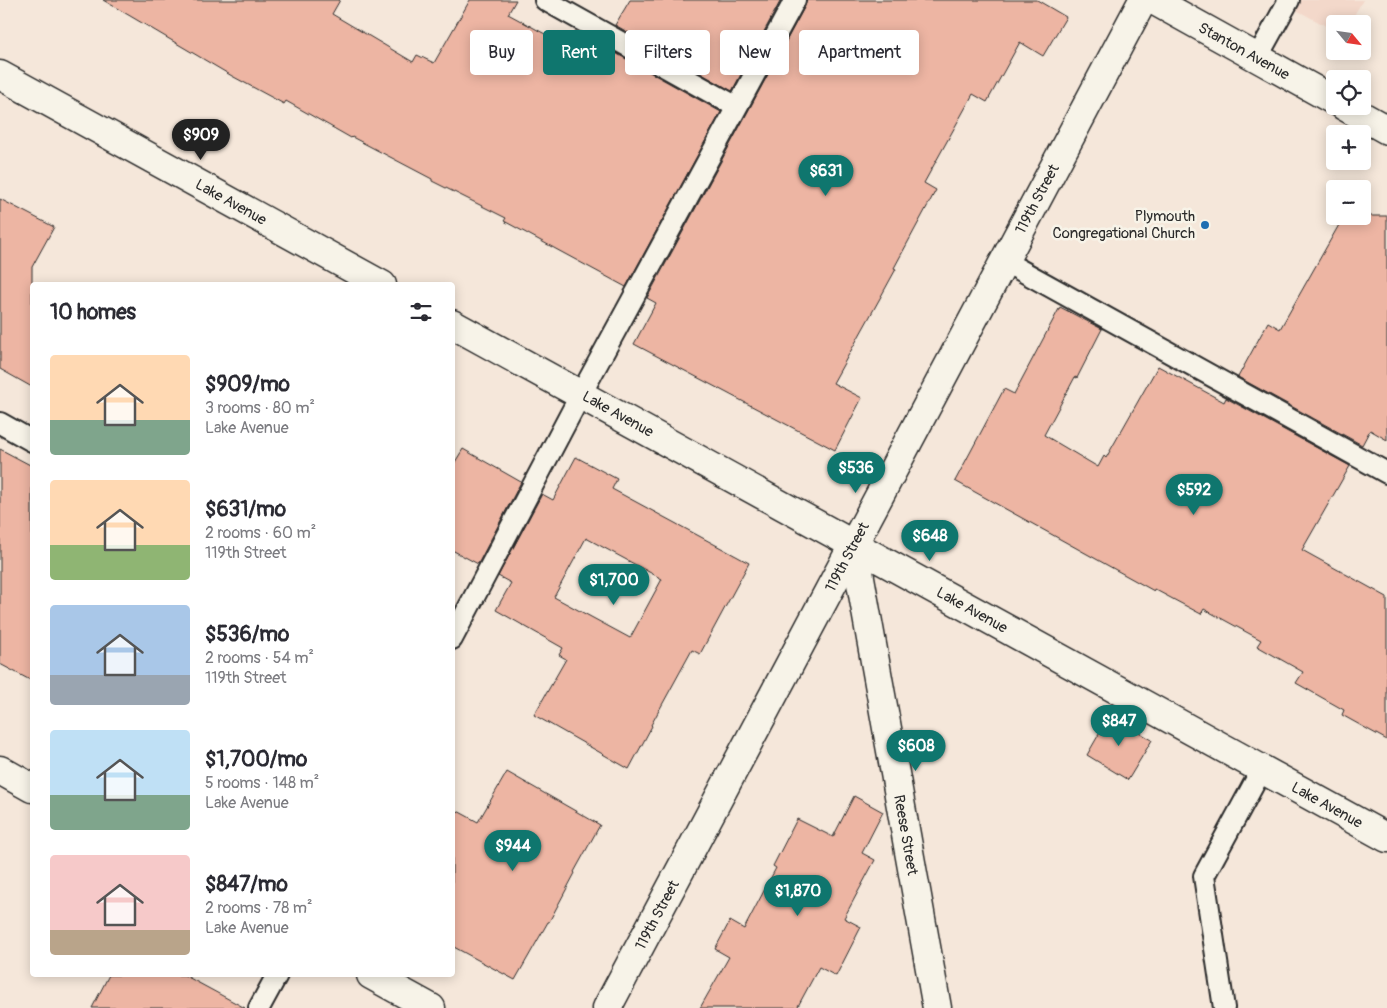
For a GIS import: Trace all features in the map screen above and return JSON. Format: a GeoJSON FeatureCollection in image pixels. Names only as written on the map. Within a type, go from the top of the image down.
{"type":"FeatureCollection","features":[{"type":"Feature","properties":{"kind":"street","name":"119th Street"},"geometry":{"type":"LineString","coordinates":[[607,1008],[1143,0]]}},
{"type":"Feature","properties":{"kind":"street","name":"Stanton Avenue"},"geometry":{"type":"LineString","coordinates":[[1153,0],[1326,96]]}},
{"type":"Feature","properties":{"kind":"street","name":"Lake Avenue"},"geometry":{"type":"LineString","coordinates":[[0,75],[377,282]]}},
{"type":"Feature","properties":{"kind":"street"},"geometry":{"type":"LineString","coordinates":[[1360,115],[1387,130]]}},
{"type":"Feature","properties":{"kind":"street","name":"Lake Avenue"},"geometry":{"type":"LineString","coordinates":[[455,326],[1387,838]]}},
{"type":"Feature","properties":{"kind":"street","name":"Reese Street"},"geometry":{"type":"LineString","coordinates":[[854,544],[937,1008]]}},
{"type":"Feature","properties":{"kind":"street"},"geometry":{"type":"LineString","coordinates":[[0,770],[30,787]]}},
{"type":"Feature","properties":{"kind":"street"},"geometry":{"type":"LineString","coordinates":[[375,977],[431,1008]]}},
{"type":"Feature","properties":{"kind":"lane"},"geometry":{"type":"LineString","coordinates":[[545,0],[737,107]]}},
{"type":"Feature","properties":{"kind":"lane"},"geometry":{"type":"LineString","coordinates":[[455,633],[581,394],[794,0]]}},
{"type":"Feature","properties":{"kind":"lane"},"geometry":{"type":"LineString","coordinates":[[1257,58],[1289,0]]}},
{"type":"Feature","properties":{"kind":"lane"},"geometry":{"type":"LineString","coordinates":[[1004,261],[1387,473]]}},
{"type":"Feature","properties":{"kind":"lane"},"geometry":{"type":"LineString","coordinates":[[0,424],[30,440]]}},
{"type":"Feature","properties":{"kind":"lane"},"geometry":{"type":"LineString","coordinates":[[1224,1008],[1204,876],[1262,770]]}},
{"type":"Feature","properties":{"kind":"lane"},"geometry":{"type":"LineString","coordinates":[[259,1008],[276,977]]}},
{"type":"Feature","properties":{"kind":"shaded area"},"geometry":{"type":"Polygon","coordinates":[[[1278,0],[1363,0],[1354,15],[1326,15],[1326,26],[1278,0]]]}},
{"type":"Feature","properties":{"kind":"building"},"geometry":{"type":"Polygon","coordinates":[[[103,0],[340,0],[332,14],[413,62],[417,55],[434,63],[470,0],[516,0],[508,14],[543,33],[543,75],[615,75],[615,53],[625,58],[625,75],[655,75],[721,112],[626,287],[504,221],[506,218],[351,138],[286,101],[284,104],[232,76],[103,0]]]}},
{"type":"Feature","properties":{"kind":"building"},"geometry":{"type":"Polygon","coordinates":[[[630,0],[781,0],[765,30],[720,30],[720,75],[741,75],[732,91],[704,75],[710,75],[710,30],[625,31],[615,25],[630,0]]]}},
{"type":"Feature","properties":{"kind":"building"},"geometry":{"type":"Polygon","coordinates":[[[807,0],[1037,0],[1066,17],[1043,56],[1020,42],[987,102],[973,94],[924,183],[936,190],[894,268],[896,269],[833,383],[862,398],[835,450],[634,344],[656,303],[647,298],[768,75],[789,75],[789,36],[807,0]]]}},
{"type":"Feature","properties":{"kind":"building"},"geometry":{"type":"Polygon","coordinates":[[[0,199],[54,227],[32,267],[32,282],[30,282],[30,386],[0,369],[0,199]]]}},
{"type":"Feature","properties":{"kind":"building"},"geometry":{"type":"Polygon","coordinates":[[[1371,216],[1387,216],[1387,440],[1370,430],[1362,445],[1238,377],[1268,322],[1280,329],[1339,225],[1371,225],[1371,216]]]}},
{"type":"Feature","properties":{"kind":"building"},"geometry":{"type":"Polygon","coordinates":[[[1060,307],[1102,329],[1077,378],[1075,377],[1044,435],[1098,467],[1104,456],[1106,458],[1158,366],[1224,402],[1226,398],[1350,466],[1302,550],[1387,597],[1387,740],[1342,715],[1344,710],[1296,683],[1303,672],[1257,646],[1261,640],[1204,609],[1201,614],[1154,589],[1154,591],[955,481],[1004,389],[1014,394],[1060,307]]]}},
{"type":"Feature","properties":{"kind":"building"},"geometry":{"type":"Polygon","coordinates":[[[0,449],[30,465],[30,680],[0,664],[0,449]]]}},
{"type":"Feature","properties":{"kind":"building"},"geometry":{"type":"Polygon","coordinates":[[[463,449],[521,482],[478,564],[455,552],[455,462],[463,449]]]}},
{"type":"Feature","properties":{"kind":"building"},"geometry":{"type":"Polygon","coordinates":[[[576,457],[617,479],[612,489],[749,563],[700,654],[692,650],[629,769],[534,715],[566,659],[559,655],[563,648],[496,610],[511,583],[498,576],[542,494],[553,500],[576,457]],[[586,538],[554,597],[630,638],[662,579],[586,538]]]}},
{"type":"Feature","properties":{"kind":"building"},"geometry":{"type":"Polygon","coordinates":[[[1110,715],[1152,740],[1128,780],[1087,755],[1110,715]]]}},
{"type":"Feature","properties":{"kind":"building"},"geometry":{"type":"Polygon","coordinates":[[[507,772],[600,825],[549,922],[515,980],[455,948],[455,810],[478,822],[507,772]]]}},
{"type":"Feature","properties":{"kind":"building"},"geometry":{"type":"Polygon","coordinates":[[[854,796],[883,812],[862,853],[875,860],[844,918],[861,927],[836,976],[819,967],[797,1008],[700,1008],[729,957],[715,949],[730,921],[744,929],[776,868],[773,866],[797,819],[833,837],[854,796]]]}},
{"type":"Feature","properties":{"kind":"building"},"geometry":{"type":"Polygon","coordinates":[[[108,977],[188,977],[245,1008],[92,1008],[108,977]]]}},
{"type":"Feature","properties":{"kind":"place","name":"Plymouth Congregational Church"},"geometry":{"type":"Point","coordinates":[1205,225]}}]}
